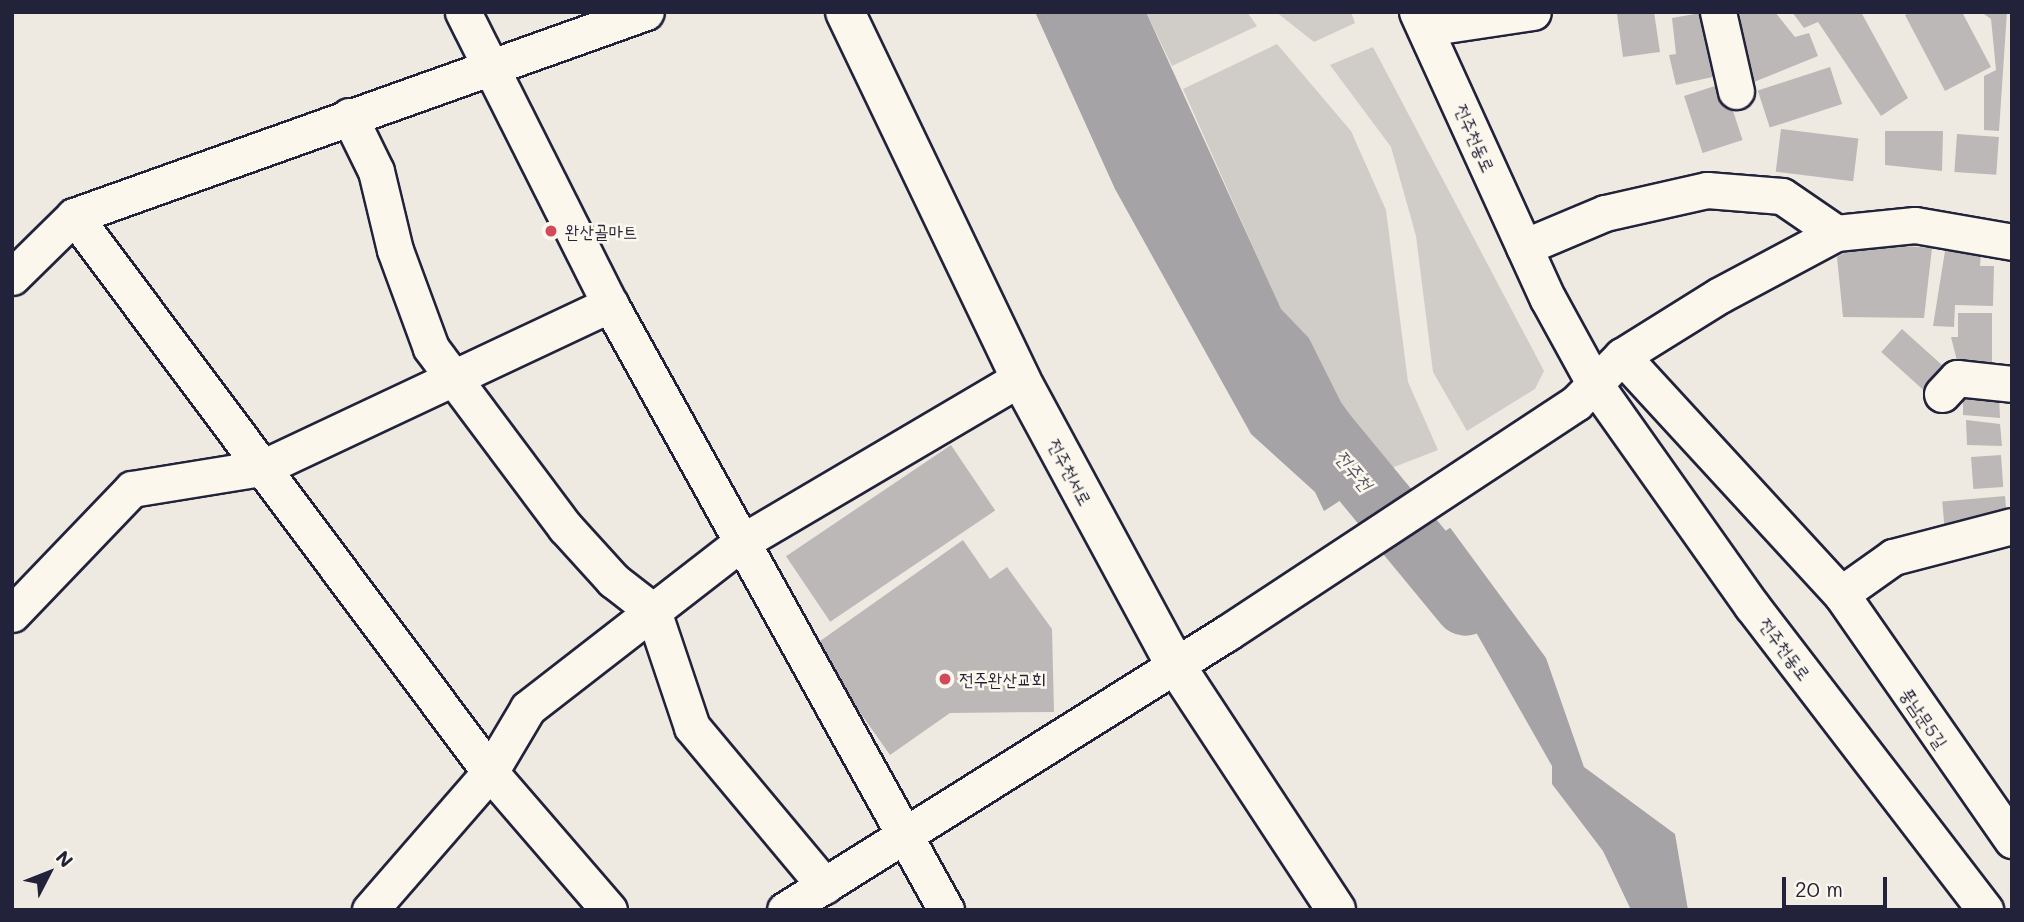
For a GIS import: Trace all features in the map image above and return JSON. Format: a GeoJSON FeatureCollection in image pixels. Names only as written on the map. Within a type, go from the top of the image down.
{"type":"FeatureCollection","features":[{"type":"Feature","properties":{"kind":"street"},"geometry":{"type":"LineString","coordinates":[[463,12],[610,304],[946,910]]}},
{"type":"Feature","properties":{"kind":"street"},"geometry":{"type":"LineString","coordinates":[[12,277],[74,216],[490,65],[646,12]]}},
{"type":"Feature","properties":{"kind":"street","name":"전주천서로"},"geometry":{"type":"LineString","coordinates":[[845,12],[1020,378],[1174,663],[1336,910]]}},
{"type":"Feature","properties":{"kind":"street","name":"전주천동로"},"geometry":{"type":"LineString","coordinates":[[1533,12],[1422,20],[1524,247],[1585,393],[1985,910]]}},
{"type":"Feature","properties":{"kind":"street"},"geometry":{"type":"LineString","coordinates":[[1718,12],[1736,91]]}},
{"type":"Feature","properties":{"kind":"street"},"geometry":{"type":"LineString","coordinates":[[349,116],[376,171],[396,250],[431,348],[565,527],[613,580],[653,611],[692,727],[825,886]]}},
{"type":"Feature","properties":{"kind":"street"},"geometry":{"type":"LineString","coordinates":[[1524,247],[1605,213],[1707,190],[1782,196],[1836,233]]}},
{"type":"Feature","properties":{"kind":"street"},"geometry":{"type":"LineString","coordinates":[[74,216],[490,772],[608,910]]}},
{"type":"Feature","properties":{"kind":"street"},"geometry":{"type":"LineString","coordinates":[[785,910],[907,838],[1174,663],[1227,633],[1585,393],[1622,356],[1836,233],[1915,225],[2012,242]]}},
{"type":"Feature","properties":{"kind":"street"},"geometry":{"type":"LineString","coordinates":[[12,614],[132,489],[262,468],[610,304]]}},
{"type":"Feature","properties":{"kind":"street","name":"풍남문5길"},"geometry":{"type":"LineString","coordinates":[[1622,356],[1841,594],[2012,840]]}},
{"type":"Feature","properties":{"kind":"street"},"geometry":{"type":"LineString","coordinates":[[370,910],[490,772],[528,708],[742,542],[1020,378]]}},
{"type":"Feature","properties":{"kind":"street"},"geometry":{"type":"LineString","coordinates":[[1942,394],[1957,378],[2012,384]]}},
{"type":"Feature","properties":{"kind":"street"},"geometry":{"type":"LineString","coordinates":[[1841,594],[1893,557],[2012,526]]}},
{"type":"Feature","properties":{"kind":"shaded area"},"geometry":{"type":"Polygon","coordinates":[[[1146,12],[1247,12],[1257,26],[1172,66],[1146,12]]]}},
{"type":"Feature","properties":{"kind":"shaded area"},"geometry":{"type":"Polygon","coordinates":[[[1276,12],[1351,12],[1355,23],[1314,42],[1276,12]]]}},
{"type":"Feature","properties":{"kind":"shaded area"},"geometry":{"type":"Polygon","coordinates":[[[1277,44],[1351,131],[1386,210],[1408,382],[1438,450],[1389,469],[1341,402],[1309,338],[1281,310],[1183,89],[1277,44]]]}},
{"type":"Feature","properties":{"kind":"shaded area"},"geometry":{"type":"Polygon","coordinates":[[[1373,47],[1544,371],[1535,389],[1467,431],[1433,372],[1416,236],[1391,147],[1330,65],[1373,47]]]}},
{"type":"Feature","properties":{"kind":"water"},"geometry":{"type":"Polygon","coordinates":[[[1035,12],[1146,12],[1281,309],[1309,338],[1341,402],[1389,469],[1324,511],[1315,492],[1251,434],[1115,189],[1035,12]]]}},
{"type":"Feature","properties":{"kind":"water"},"geometry":{"type":"Polygon","coordinates":[[[1443,518],[1546,658],[1584,767],[1675,834],[1688,910],[1631,910],[1603,851],[1552,784],[1552,766],[1477,634],[1428,581],[1388,552],[1443,518]]]}},
{"type":"Feature","properties":{"kind":"pier"},"geometry":{"type":"Polygon","coordinates":[[[1442,515],[1453,526],[1396,562],[1385,553],[1442,515]]]}},
{"type":"Feature","properties":{"kind":"building"},"geometry":{"type":"Polygon","coordinates":[[[1654,12],[1660,52],[1623,57],[1617,14],[1654,12]]]}},
{"type":"Feature","properties":{"kind":"building"},"geometry":{"type":"Polygon","coordinates":[[[1706,12],[1722,75],[1676,85],[1669,55],[1676,54],[1672,18],[1706,12]]]}},
{"type":"Feature","properties":{"kind":"building"},"geometry":{"type":"Polygon","coordinates":[[[1740,12],[1775,12],[1795,37],[1809,33],[1818,56],[1754,82],[1742,56],[1740,12]]]}},
{"type":"Feature","properties":{"kind":"building"},"geometry":{"type":"Polygon","coordinates":[[[1792,12],[1861,12],[1908,98],[1881,116],[1818,22],[1804,28],[1792,12]]]}},
{"type":"Feature","properties":{"kind":"building"},"geometry":{"type":"Polygon","coordinates":[[[1911,12],[1962,12],[1991,67],[1945,91],[1905,15],[1911,12]]]}},
{"type":"Feature","properties":{"kind":"building"},"geometry":{"type":"Polygon","coordinates":[[[1981,12],[2007,12],[1999,131],[1984,130],[1984,76],[1996,70],[1991,19],[1981,12]]]}},
{"type":"Feature","properties":{"kind":"building"},"geometry":{"type":"Polygon","coordinates":[[[1830,67],[1842,104],[1770,128],[1758,90],[1830,67]]]}},
{"type":"Feature","properties":{"kind":"building"},"geometry":{"type":"Polygon","coordinates":[[[1724,83],[1743,140],[1703,153],[1684,96],[1724,83]]]}},
{"type":"Feature","properties":{"kind":"building"},"geometry":{"type":"Polygon","coordinates":[[[1781,129],[1858,139],[1853,181],[1776,172],[1781,129]]]}},
{"type":"Feature","properties":{"kind":"building"},"geometry":{"type":"Polygon","coordinates":[[[1885,131],[1943,131],[1942,171],[1885,165],[1885,131]]]}},
{"type":"Feature","properties":{"kind":"building"},"geometry":{"type":"Polygon","coordinates":[[[1957,134],[1999,137],[1996,175],[1954,172],[1957,134]]]}},
{"type":"Feature","properties":{"kind":"building"},"geometry":{"type":"Polygon","coordinates":[[[1862,243],[1932,248],[1924,318],[1843,317],[1837,257],[1862,243]]]}},
{"type":"Feature","properties":{"kind":"building"},"geometry":{"type":"Polygon","coordinates":[[[1945,251],[1981,253],[1980,266],[1994,266],[1993,306],[1955,305],[1954,327],[1933,326],[1945,251]]]}},
{"type":"Feature","properties":{"kind":"building"},"geometry":{"type":"Polygon","coordinates":[[[1958,313],[1992,313],[1992,369],[1959,369],[1951,337],[1958,337],[1958,313]]]}},
{"type":"Feature","properties":{"kind":"building"},"geometry":{"type":"Polygon","coordinates":[[[1902,329],[1951,373],[1930,396],[1881,352],[1902,329]]]}},
{"type":"Feature","properties":{"kind":"building"},"geometry":{"type":"Polygon","coordinates":[[[1963,390],[1999,394],[2000,418],[1963,415],[1963,390]]]}},
{"type":"Feature","properties":{"kind":"building"},"geometry":{"type":"Polygon","coordinates":[[[1966,420],[2000,424],[2002,446],[1967,445],[1966,420]]]}},
{"type":"Feature","properties":{"kind":"building"},"geometry":{"type":"Polygon","coordinates":[[[951,445],[995,510],[830,622],[786,556],[951,445]]]}},
{"type":"Feature","properties":{"kind":"building"},"geometry":{"type":"Polygon","coordinates":[[[2001,455],[2003,487],[1973,489],[1971,457],[2001,455]]]}},
{"type":"Feature","properties":{"kind":"building"},"geometry":{"type":"Polygon","coordinates":[[[2005,496],[2007,519],[1944,524],[1942,501],[2005,496]]]}},
{"type":"Feature","properties":{"kind":"building","name":"전주완산교회"},"geometry":{"type":"Polygon","coordinates":[[[963,540],[990,579],[1007,567],[1052,629],[1054,712],[950,713],[890,755],[813,646],[963,540]]]}},
{"type":"Feature","properties":{"kind":"waterway","name":"전주천"},"geometry":{"type":"LineString","coordinates":[[1311,417],[1465,604]]}},
{"type":"Feature","properties":{"kind":"place","name":"완산골마트"},"geometry":{"type":"Point","coordinates":[551,231]}},
{"type":"Feature","properties":{"kind":"place","name":"전주완산교회"},"geometry":{"type":"Point","coordinates":[945,679]}}]}
